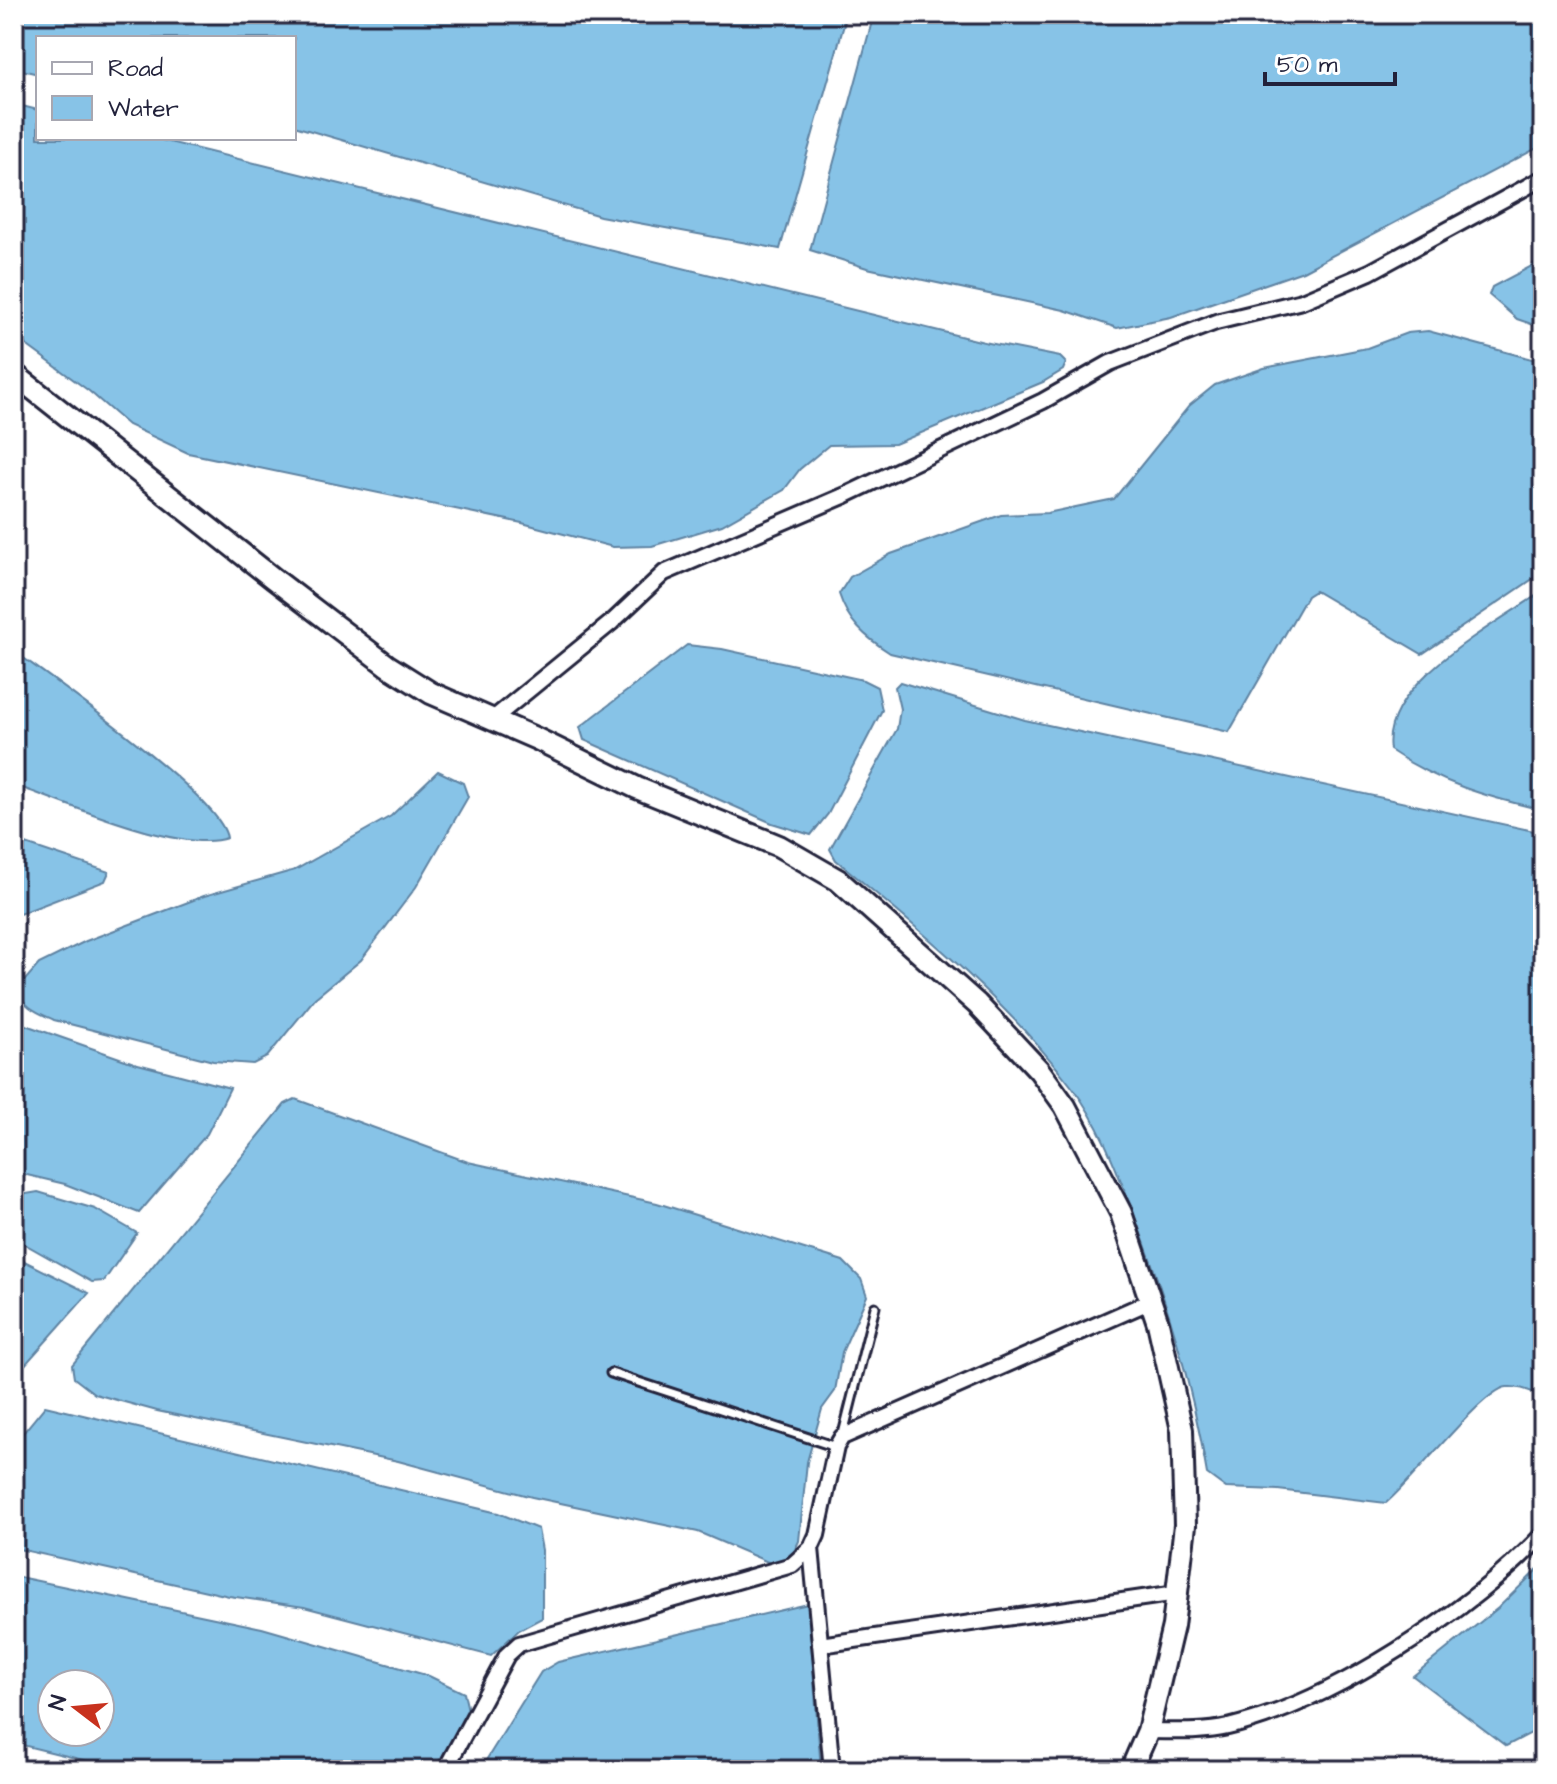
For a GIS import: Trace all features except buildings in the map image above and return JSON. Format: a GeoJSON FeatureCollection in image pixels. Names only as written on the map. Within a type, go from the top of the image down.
{"type":"FeatureCollection","features":[{"type":"Feature","properties":{"kind":"street"},"geometry":{"type":"LineString","coordinates":[[493,719],[612,622],[664,573],[846,495],[1043,401],[1110,363],[1216,322],[1302,301],[1370,272],[1543,178]]}},
{"type":"Feature","properties":{"kind":"street"},"geometry":{"type":"LineString","coordinates":[[14,374],[388,666],[431,693],[637,788],[810,861],[838,880],[977,1004],[1039,1070],[1065,1106],[1121,1213],[1151,1301],[1182,1430],[1185,1525],[1177,1593],[1163,1677],[1148,1731],[1131,1770]]}},
{"type":"Feature","properties":{"kind":"street"},"geometry":{"type":"LineString","coordinates":[[832,1770],[811,1548],[839,1442],[1151,1301]]}},
{"type":"Feature","properties":{"kind":"street"},"geometry":{"type":"LineString","coordinates":[[1148,1731],[1203,1732],[1227,1727],[1330,1689],[1478,1593],[1543,1534]]}},
{"type":"Feature","properties":{"kind":"street"},"geometry":{"type":"LineString","coordinates":[[445,1770],[507,1655],[519,1644],[792,1565],[811,1548]]}},
{"type":"Feature","properties":{"kind":"street"},"geometry":{"type":"LineString","coordinates":[[820,1645],[1177,1593]]}},
{"type":"Feature","properties":{"kind":"lane"},"geometry":{"type":"LineString","coordinates":[[611,1373],[839,1442],[875,1307]]}},
{"type":"Feature","properties":{"kind":"water"},"geometry":{"type":"Polygon","coordinates":[[[14,14],[847,14],[780,249],[600,216],[296,127],[296,36],[36,36],[36,74],[14,68],[14,14]]]}},
{"type":"Feature","properties":{"kind":"water"},"geometry":{"type":"Polygon","coordinates":[[[874,14],[1543,14],[1543,145],[1303,271],[1171,317],[1117,328],[1064,310],[867,268],[810,250],[874,14]]]}},
{"type":"Feature","properties":{"kind":"water"},"geometry":{"type":"Polygon","coordinates":[[[14,104],[36,110],[36,140],[161,140],[984,342],[1060,357],[1066,363],[1063,370],[1043,382],[895,444],[829,445],[800,469],[784,490],[722,525],[652,546],[613,547],[522,523],[188,453],[128,425],[89,391],[14,336],[14,104]]]}},
{"type":"Feature","properties":{"kind":"water"},"geometry":{"type":"Polygon","coordinates":[[[1543,253],[1543,328],[1517,319],[1489,295],[1492,287],[1532,266],[1543,253]]]}},
{"type":"Feature","properties":{"kind":"water"},"geometry":{"type":"Polygon","coordinates":[[[1428,331],[1543,362],[1543,572],[1422,654],[1315,591],[1307,596],[1229,732],[890,653],[858,628],[847,613],[839,594],[850,577],[891,554],[1001,515],[1047,513],[1114,499],[1189,406],[1215,385],[1264,368],[1367,348],[1407,333],[1428,331]]]}},
{"type":"Feature","properties":{"kind":"water"},"geometry":{"type":"Polygon","coordinates":[[[1543,591],[1543,810],[1464,788],[1408,762],[1390,750],[1392,726],[1403,702],[1422,679],[1471,638],[1543,591]]]}},
{"type":"Feature","properties":{"kind":"water"},"geometry":{"type":"Polygon","coordinates":[[[687,645],[722,649],[863,680],[877,687],[882,710],[828,814],[811,835],[772,823],[584,740],[580,727],[687,645]]]}},
{"type":"Feature","properties":{"kind":"water"},"geometry":{"type":"Polygon","coordinates":[[[14,651],[168,769],[218,820],[227,838],[206,841],[152,833],[14,785],[14,651]]]}},
{"type":"Feature","properties":{"kind":"water"},"geometry":{"type":"Polygon","coordinates":[[[900,682],[1025,720],[1543,833],[1543,1397],[1517,1387],[1496,1392],[1465,1419],[1386,1503],[1278,1490],[1226,1488],[1207,1474],[1194,1406],[1167,1309],[1120,1179],[1091,1116],[1072,1087],[1019,1024],[960,967],[836,860],[830,849],[897,729],[900,709],[895,687],[900,682]]]}},
{"type":"Feature","properties":{"kind":"water"},"geometry":{"type":"Polygon","coordinates":[[[438,771],[463,783],[468,797],[416,887],[361,960],[315,998],[267,1057],[253,1064],[213,1061],[54,1020],[31,1008],[20,995],[18,988],[39,964],[86,941],[204,896],[295,870],[391,816],[438,771]]]}},
{"type":"Feature","properties":{"kind":"water"},"geometry":{"type":"Polygon","coordinates":[[[14,840],[109,872],[105,881],[14,916],[14,840]]]}},
{"type":"Feature","properties":{"kind":"water"},"geometry":{"type":"Polygon","coordinates":[[[14,1021],[134,1063],[230,1088],[207,1134],[139,1213],[65,1184],[14,1172],[14,1021]]]}},
{"type":"Feature","properties":{"kind":"water"},"geometry":{"type":"Polygon","coordinates":[[[295,1099],[468,1162],[657,1203],[843,1261],[861,1279],[867,1296],[842,1352],[835,1391],[822,1409],[807,1462],[799,1541],[790,1560],[775,1565],[698,1532],[532,1497],[398,1461],[157,1411],[95,1394],[74,1378],[72,1365],[285,1104],[295,1099]]]}},
{"type":"Feature","properties":{"kind":"water"},"geometry":{"type":"Polygon","coordinates":[[[38,1192],[95,1209],[137,1233],[104,1281],[92,1282],[14,1238],[14,1196],[38,1192]]]}},
{"type":"Feature","properties":{"kind":"water"},"geometry":{"type":"Polygon","coordinates":[[[14,1256],[89,1293],[24,1366],[14,1364],[14,1256]]]}},
{"type":"Feature","properties":{"kind":"water"},"geometry":{"type":"Polygon","coordinates":[[[45,1406],[498,1513],[538,1529],[542,1550],[542,1618],[519,1630],[491,1656],[304,1607],[229,1596],[14,1548],[14,1444],[45,1406]]]}},
{"type":"Feature","properties":{"kind":"water"},"geometry":{"type":"Polygon","coordinates":[[[1543,1564],[1543,1727],[1506,1746],[1413,1676],[1498,1608],[1543,1564]]]}},
{"type":"Feature","properties":{"kind":"water"},"geometry":{"type":"Polygon","coordinates":[[[14,1576],[262,1628],[429,1676],[464,1693],[468,1710],[435,1770],[124,1770],[14,1743],[14,1576]]]}},
{"type":"Feature","properties":{"kind":"water"},"geometry":{"type":"Polygon","coordinates":[[[808,1604],[821,1770],[480,1770],[541,1672],[558,1662],[808,1604]]]}}]}
